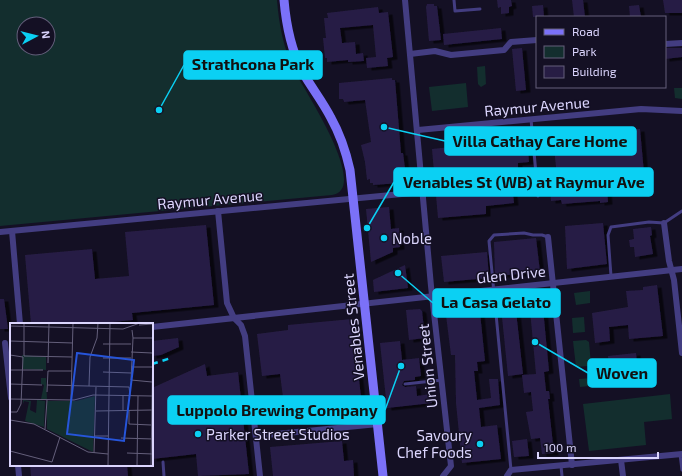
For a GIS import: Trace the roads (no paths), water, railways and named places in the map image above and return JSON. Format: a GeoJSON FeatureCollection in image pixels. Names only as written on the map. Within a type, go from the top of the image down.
{"type":"FeatureCollection","features":[{"type":"Feature","properties":{"kind":"main road","name":"Venables Street"},"geometry":{"type":"LineString","coordinates":[[284,0],[286,21],[296,57],[309,83],[331,118],[346,154],[354,199],[383,476]]}},
{"type":"Feature","properties":{"kind":"street","name":"Union Street"},"geometry":{"type":"LineString","coordinates":[[405,0],[432,296],[451,466],[443,476]]}},
{"type":"Feature","properties":{"kind":"street"},"geometry":{"type":"LineString","coordinates":[[410,54],[435,51],[451,55],[504,50],[511,42],[536,40]]}},
{"type":"Feature","properties":{"kind":"street"},"geometry":{"type":"LineString","coordinates":[[666,44],[682,43]]}},
{"type":"Feature","properties":{"kind":"street","name":"Raymur Avenue"},"geometry":{"type":"LineString","coordinates":[[418,130],[641,109],[682,111]]}},
{"type":"Feature","properties":{"kind":"street","name":"Raymur Avenue"},"geometry":{"type":"LineString","coordinates":[[0,232],[423,192]]}},
{"type":"Feature","properties":{"kind":"street"},"geometry":{"type":"LineString","coordinates":[[218,212],[227,303],[234,318],[241,325],[245,336],[260,476]]}},
{"type":"Feature","properties":{"kind":"street"},"geometry":{"type":"LineString","coordinates":[[664,223],[669,261],[674,280],[682,353]]}},
{"type":"Feature","properties":{"kind":"street"},"geometry":{"type":"LineString","coordinates":[[12,231],[20,323]]}},
{"type":"Feature","properties":{"kind":"street"},"geometry":{"type":"LineString","coordinates":[[548,237],[572,465]]}},
{"type":"Feature","properties":{"kind":"street","name":"Glen Drive"},"geometry":{"type":"LineString","coordinates":[[153,327],[682,269]]}},
{"type":"Feature","properties":{"kind":"street"},"geometry":{"type":"LineString","coordinates":[[5,343],[10,389]]}},
{"type":"Feature","properties":{"kind":"street"},"geometry":{"type":"LineString","coordinates":[[256,436],[378,424]]}},
{"type":"Feature","properties":{"kind":"street"},"geometry":{"type":"LineString","coordinates":[[507,476],[511,470],[681,454]]}},
{"type":"Feature","properties":{"kind":"street"},"geometry":{"type":"LineString","coordinates":[[621,460],[623,476]]}},
{"type":"Feature","properties":{"kind":"street"},"geometry":{"type":"LineString","coordinates":[[18,466],[19,476]]}},
{"type":"Feature","properties":{"kind":"lane"},"geometry":{"type":"LineString","coordinates":[[454,0],[454,11],[480,9]]}},
{"type":"Feature","properties":{"kind":"lane"},"geometry":{"type":"LineString","coordinates":[[531,119],[538,196]]}},
{"type":"Feature","properties":{"kind":"lane"},"geometry":{"type":"LineString","coordinates":[[611,277],[608,235],[610,226],[649,222],[664,223],[682,211]]}},
{"type":"Feature","properties":{"kind":"lane"},"geometry":{"type":"LineString","coordinates":[[511,470],[488,245],[492,236],[524,233],[533,235],[542,234],[548,237]]}},
{"type":"Feature","properties":{"kind":"lane"},"geometry":{"type":"LineString","coordinates":[[405,384],[442,380]]}},
{"type":"Feature","properties":{"kind":"lane"},"geometry":{"type":"LineString","coordinates":[[681,454],[682,470]]}},
{"type":"Feature","properties":{"kind":"lane"},"geometry":{"type":"LineString","coordinates":[[163,462],[164,476]]}},
{"type":"Feature","properties":{"kind":"lane"},"geometry":{"type":"LineString","coordinates":[[561,466],[562,476]]}},
{"type":"Feature","properties":{"kind":"railway"},"geometry":{"type":"LineString","coordinates":[[153,364],[171,358]]}},
{"type":"Feature","properties":{"kind":"place","name":"Strathcona Park"},"geometry":{"type":"Point","coordinates":[159,110]}},
{"type":"Feature","properties":{"kind":"place","name":"Villa Cathay Care Home"},"geometry":{"type":"Point","coordinates":[384,127]}},
{"type":"Feature","properties":{"kind":"place","name":"Venables St (WB) at Raymur Ave"},"geometry":{"type":"Point","coordinates":[367,228]}},
{"type":"Feature","properties":{"kind":"place","name":"Noble"},"geometry":{"type":"Point","coordinates":[384,238]}},
{"type":"Feature","properties":{"kind":"place","name":"La Casa Gelato"},"geometry":{"type":"Point","coordinates":[398,273]}},
{"type":"Feature","properties":{"kind":"place","name":"Woven"},"geometry":{"type":"Point","coordinates":[535,342]}},
{"type":"Feature","properties":{"kind":"place","name":"Luppolo Brewing Company"},"geometry":{"type":"Point","coordinates":[401,366]}},
{"type":"Feature","properties":{"kind":"place","name":"Parker Street Studios"},"geometry":{"type":"Point","coordinates":[198,434]}},
{"type":"Feature","properties":{"kind":"place","name":"Savoury Chef Foods"},"geometry":{"type":"Point","coordinates":[480,444]}}]}
